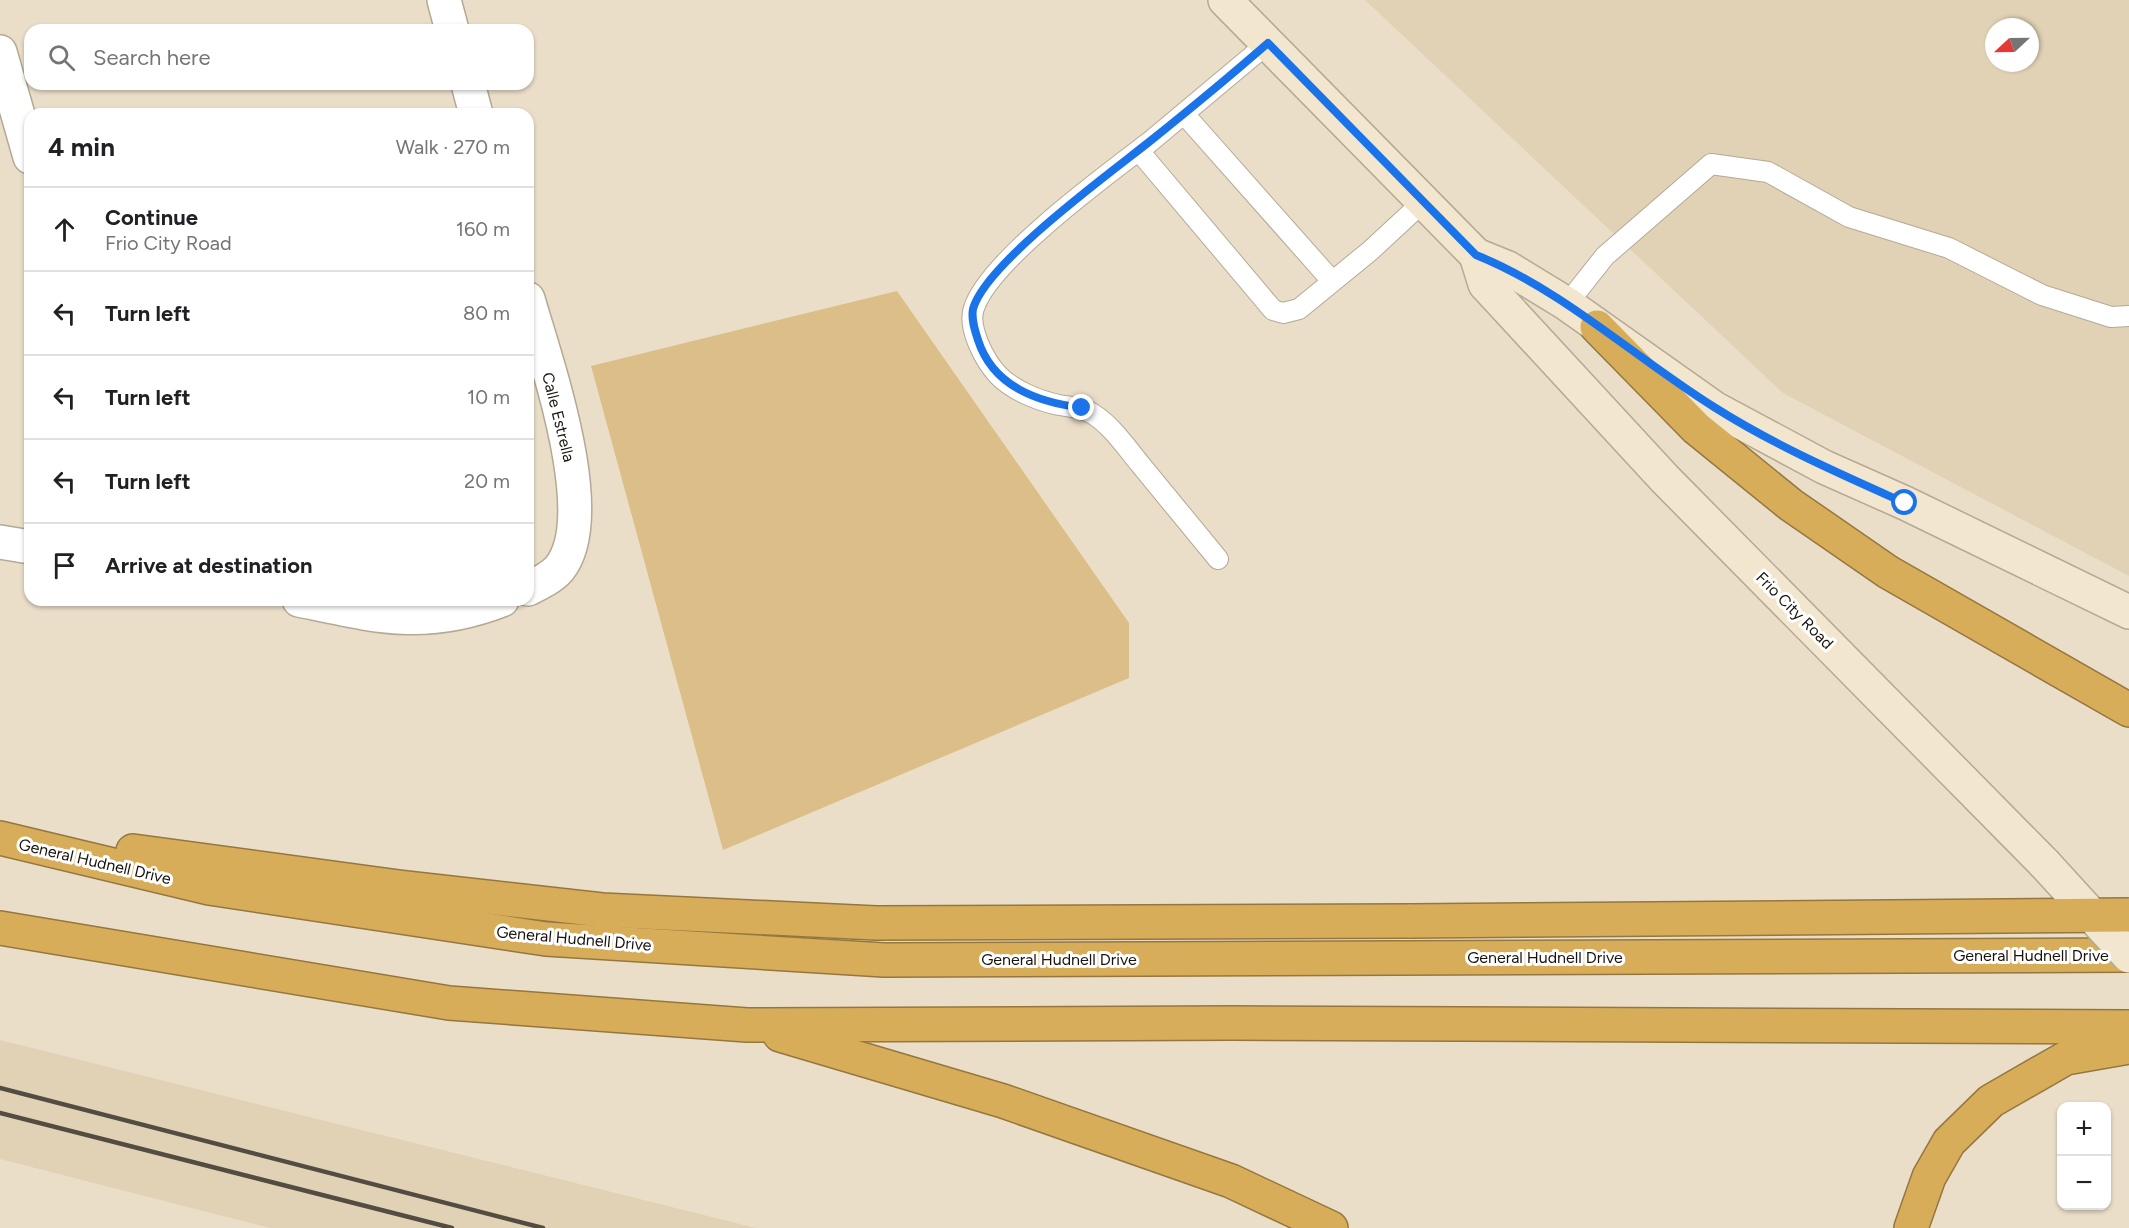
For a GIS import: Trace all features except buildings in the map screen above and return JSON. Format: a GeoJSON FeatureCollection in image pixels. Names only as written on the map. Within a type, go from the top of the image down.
{"type":"FeatureCollection","features":[{"type":"Feature","properties":{"kind":"highway"},"geometry":{"type":"LineString","coordinates":[[1597,327],[1696,428],[1791,505],[1888,573],[2129,710]]}},
{"type":"Feature","properties":{"kind":"highway"},"geometry":{"type":"LineString","coordinates":[[0,833],[399,888],[602,910],[876,923],[2129,915]]}},
{"type":"Feature","properties":{"kind":"highway","name":"General Hudnell Drive"},"geometry":{"type":"LineString","coordinates":[[0,838],[209,888],[546,939],[885,960],[2129,956]]}},
{"type":"Feature","properties":{"kind":"highway"},"geometry":{"type":"LineString","coordinates":[[0,928],[449,1003],[747,1025],[1244,1023],[2129,1027]]}},
{"type":"Feature","properties":{"kind":"highway"},"geometry":{"type":"LineString","coordinates":[[747,1025],[1013,1104],[1231,1181],[1331,1228]]}},
{"type":"Feature","properties":{"kind":"highway"},"geometry":{"type":"LineString","coordinates":[[1911,1228],[1929,1177],[1949,1142],[1991,1101],[2066,1058],[2129,1047]]}},
{"type":"Feature","properties":{"kind":"main road","name":"Frio City Road"},"geometry":{"type":"LineString","coordinates":[[1225,0],[1476,255],[1508,268],[1567,304],[1714,408],[1824,467],[1905,503],[2129,612]]}},
{"type":"Feature","properties":{"kind":"main road","name":"Frio City Road"},"geometry":{"type":"LineString","coordinates":[[1476,255],[1485,284],[1665,479],[2044,863],[2129,956]]}},
{"type":"Feature","properties":{"kind":"street"},"geometry":{"type":"LineString","coordinates":[[444,0],[450,24]]}},
{"type":"Feature","properties":{"kind":"street"},"geometry":{"type":"LineString","coordinates":[[0,52],[24,136]]}},
{"type":"Feature","properties":{"kind":"street"},"geometry":{"type":"LineString","coordinates":[[470,90],[474,108]]}},
{"type":"Feature","properties":{"kind":"street","name":"Calle Estrella"},"geometry":{"type":"LineString","coordinates":[[534,320],[567,437],[573,481],[571,547],[558,569],[534,585]]}},
{"type":"Feature","properties":{"kind":"street"},"geometry":{"type":"LineString","coordinates":[[0,542],[24,546]]}},
{"type":"Feature","properties":{"kind":"street"},"geometry":{"type":"LineString","coordinates":[[328,606],[385,618],[438,618],[480,606]]}},
{"type":"Feature","properties":{"kind":"lane"},"geometry":{"type":"LineString","coordinates":[[1218,559],[1111,429],[1082,408],[1037,399],[998,375],[981,347],[974,325],[973,309],[992,278],[1007,261],[1096,183],[1184,114],[1268,43]]}},
{"type":"Feature","properties":{"kind":"lane"},"geometry":{"type":"LineString","coordinates":[[1184,114],[1332,281]]}},
{"type":"Feature","properties":{"kind":"lane"},"geometry":{"type":"LineString","coordinates":[[1143,147],[1273,310],[1292,313],[1370,252],[1424,201]]}},
{"type":"Feature","properties":{"kind":"lane"},"geometry":{"type":"LineString","coordinates":[[1567,304],[1605,256],[1711,164],[1768,172],[1849,217],[1949,248],[2042,295],[2112,317],[2129,316]]}},
{"type":"Feature","properties":{"kind":"shaded area"},"geometry":{"type":"Polygon","coordinates":[[[1365,0],[2129,0],[2129,576],[1783,393],[1365,0]]]}},
{"type":"Feature","properties":{"kind":"shaded area"},"geometry":{"type":"Polygon","coordinates":[[[897,291],[1129,623],[1129,678],[723,850],[591,366],[897,291]]]}},
{"type":"Feature","properties":{"kind":"shaded area"},"geometry":{"type":"Polygon","coordinates":[[[0,1040],[756,1228],[270,1228],[0,1159],[0,1040]]]}},
{"type":"Feature","properties":{"kind":"railway"},"geometry":{"type":"LineString","coordinates":[[0,1088],[543,1228]]}},
{"type":"Feature","properties":{"kind":"railway"},"geometry":{"type":"LineString","coordinates":[[0,1113],[452,1228]]}},
{"type":"Feature","properties":{"kind":"route"},"geometry":{"type":"LineString","coordinates":[[1082,408],[1037,399],[1013,387],[998,375],[981,347],[974,325],[973,309],[992,278],[1015,253],[1096,183],[1220,85],[1268,43],[1476,255],[1508,268],[1567,304],[1714,408],[1824,467],[1905,503]]}}]}
